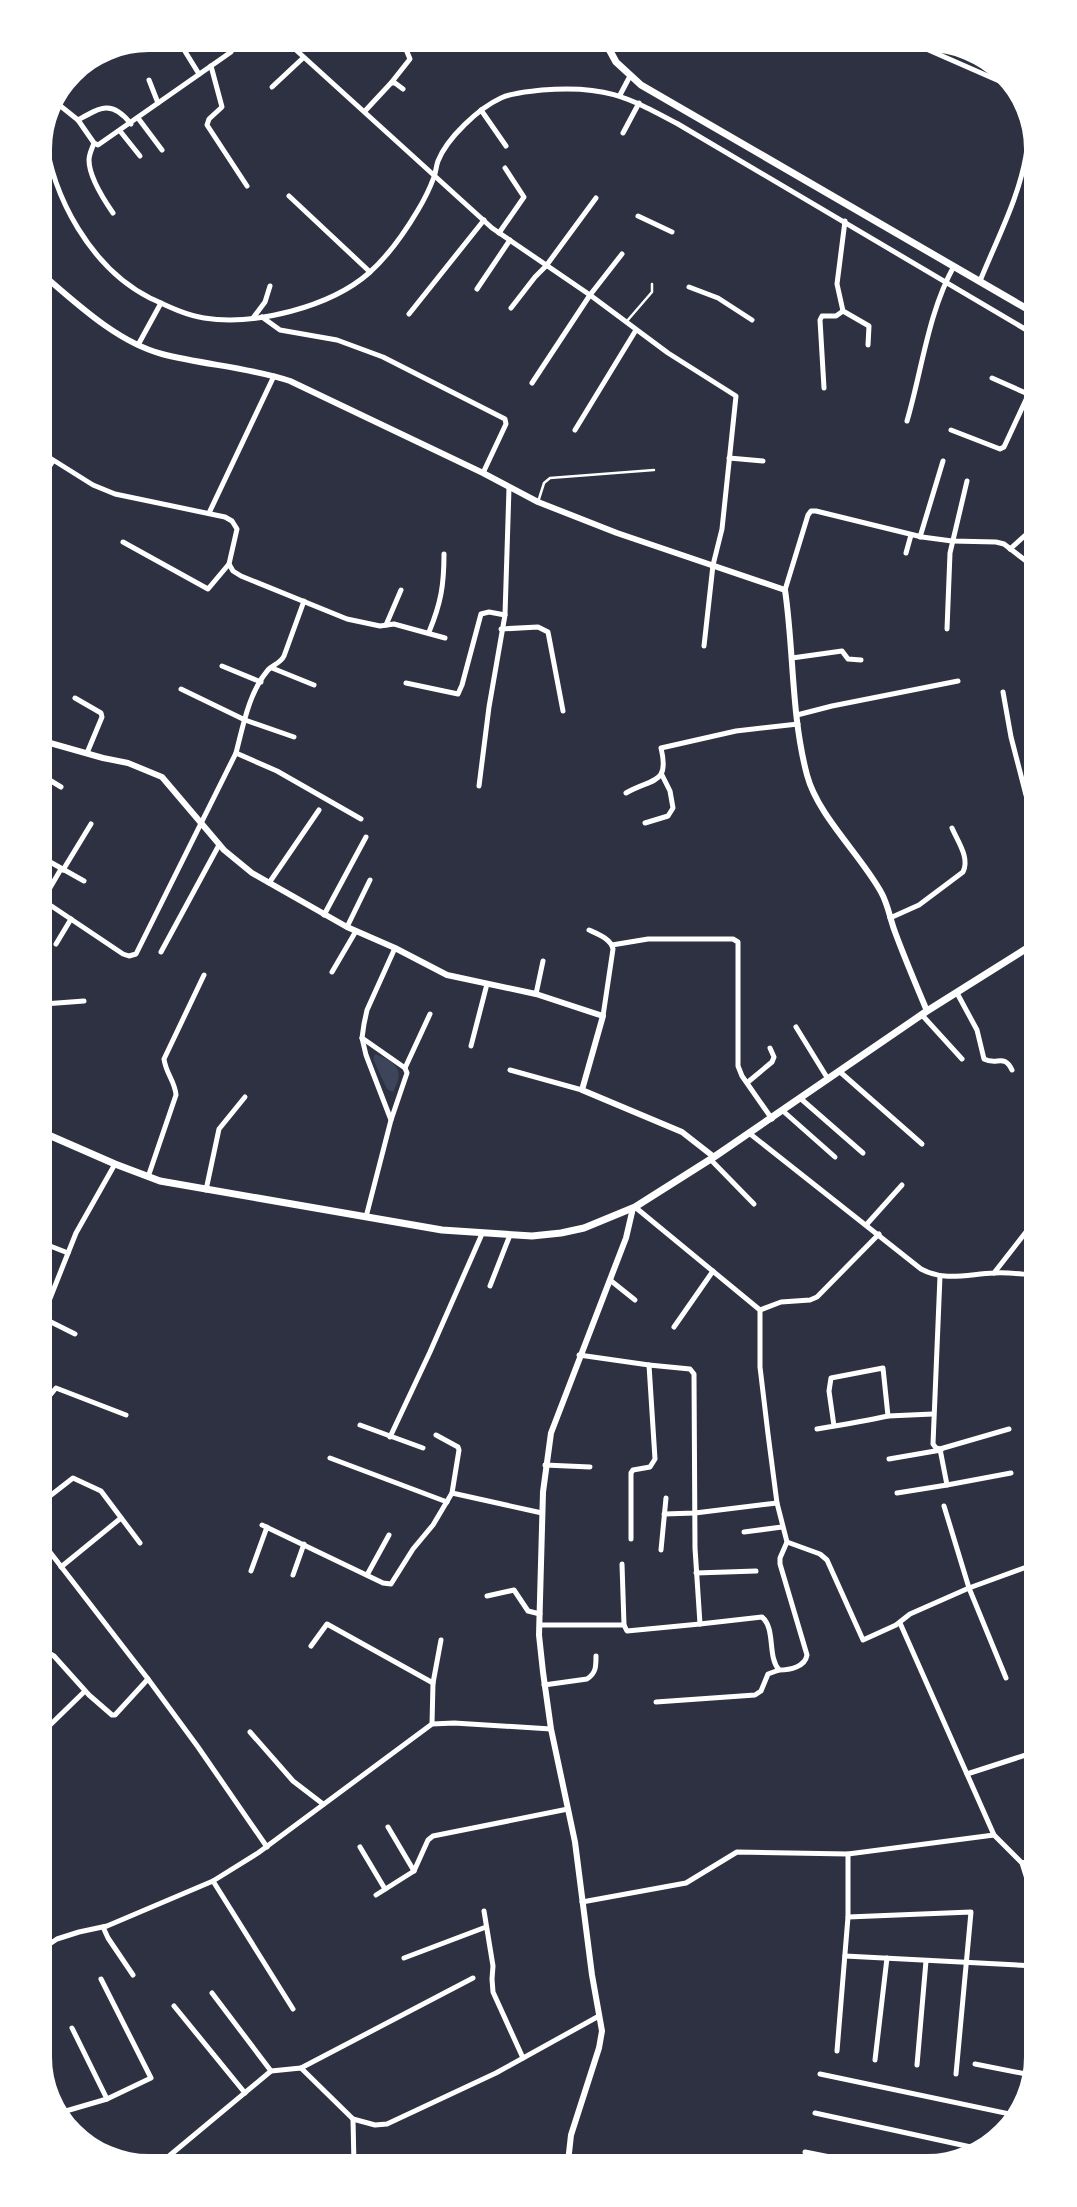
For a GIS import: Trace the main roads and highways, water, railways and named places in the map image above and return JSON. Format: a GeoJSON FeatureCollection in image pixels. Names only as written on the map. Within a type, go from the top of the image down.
{"type":"FeatureCollection","features":[{"type":"Feature","properties":{"kind":"main road"},"geometry":{"type":"LineString","coordinates":[[611,53],[617,62],[641,85],[1025,308]]}},
{"type":"Feature","properties":{"kind":"main road"},"geometry":{"type":"LineString","coordinates":[[52,1136],[160,1181],[442,1230],[546,1236],[584,1228],[634,1208],[772,1119],[925,1013],[1025,950]]}}]}
